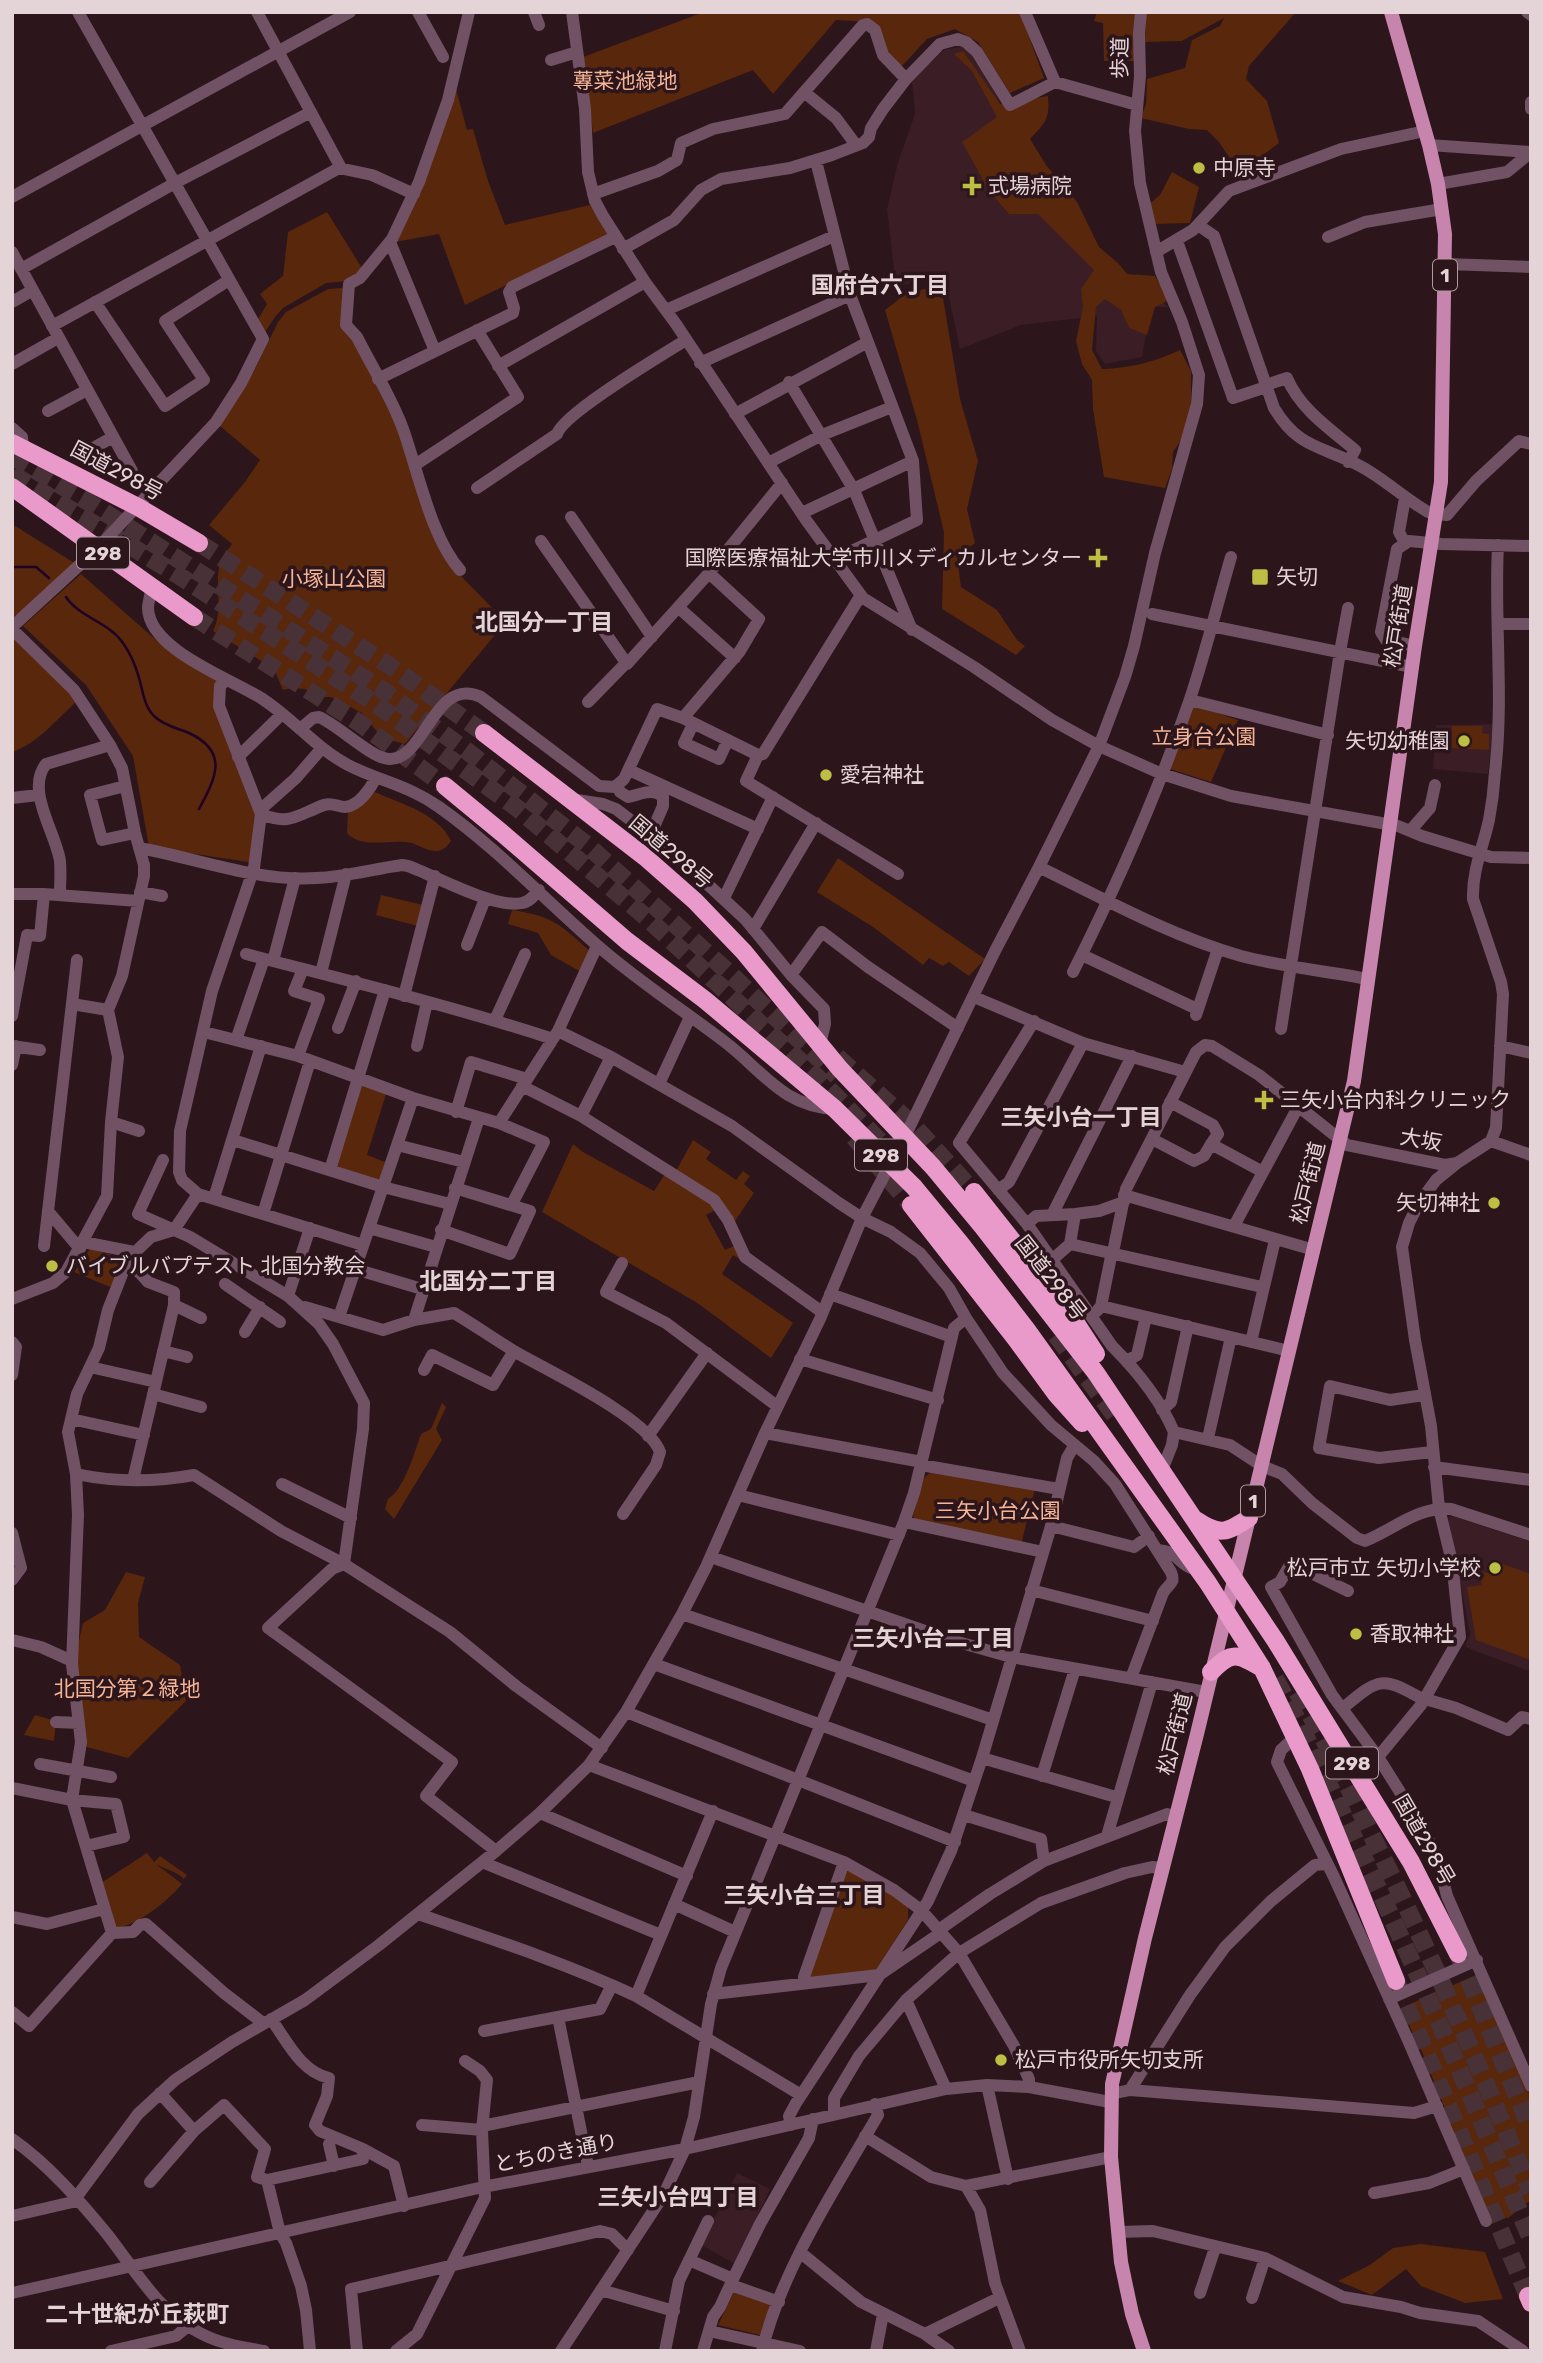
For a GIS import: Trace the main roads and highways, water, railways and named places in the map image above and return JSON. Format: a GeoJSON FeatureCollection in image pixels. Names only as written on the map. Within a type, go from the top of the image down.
{"type":"FeatureCollection","features":[{"type":"Feature","properties":{"kind":"highway","name":"国道298号"},"geometry":{"type":"LineString","coordinates":[[17,445],[138,507],[199,543]]}},
{"type":"Feature","properties":{"kind":"highway","name":"298"},"geometry":{"type":"LineString","coordinates":[[12,487],[194,617]]}},
{"type":"Feature","properties":{"kind":"highway","name":"国道298号"},"geometry":{"type":"LineString","coordinates":[[484,733],[645,857],[695,901],[744,952],[820,1044],[933,1167],[1050,1311],[1096,1373],[1196,1520],[1303,1685],[1411,1861],[1458,1954]]}},
{"type":"Feature","properties":{"kind":"highway","name":"298"},"geometry":{"type":"LineString","coordinates":[[444,786],[512,841],[627,942],[705,1000],[835,1109],[914,1187],[945,1225],[1027,1329],[1198,1569],[1262,1668],[1295,1737],[1396,1981]]}},
{"type":"Feature","properties":{"kind":"highway"},"geometry":{"type":"LineString","coordinates":[[974,1192],[1070,1314],[1114,1381],[1138,1436]]}},
{"type":"Feature","properties":{"kind":"highway"},"geometry":{"type":"LineString","coordinates":[[911,1205],[1056,1394],[1132,1478]]}},
{"type":"Feature","properties":{"kind":"highway"},"geometry":{"type":"LineString","coordinates":[[1196,1520],[1209,1529],[1226,1531],[1249,1518]]}},
{"type":"Feature","properties":{"kind":"highway"},"geometry":{"type":"LineString","coordinates":[[1211,1672],[1228,1657],[1235,1655],[1262,1668]]}},
{"type":"Feature","properties":{"kind":"main road","name":"松戸街道"},"geometry":{"type":"LineString","coordinates":[[1144,2351],[1125,2286],[1111,2157],[1111,2098],[1120,2046],[1354,1081],[1415,646],[1437,514],[1442,462],[1446,264],[1442,209],[1427,138],[1391,12]]}},
{"type":"Feature","properties":{"kind":"waterway"},"geometry":{"type":"LineString","coordinates":[[12,567],[36,567],[49,578]]}},
{"type":"Feature","properties":{"kind":"waterway"},"geometry":{"type":"LineString","coordinates":[[66,597],[123,643],[136,669],[151,713],[167,725],[202,740],[210,749],[214,757],[214,777],[199,809]]}},
{"type":"Feature","properties":{"kind":"tunnel"},"geometry":{"type":"LineString","coordinates":[[12,456],[381,689],[467,751],[587,845],[728,972],[837,1076]]}},
{"type":"Feature","properties":{"kind":"tunnel"},"geometry":{"type":"LineString","coordinates":[[12,474],[178,575],[373,702],[517,808],[647,918],[815,1075],[902,1164]]}},
{"type":"Feature","properties":{"kind":"tunnel"},"geometry":{"type":"LineString","coordinates":[[199,543],[390,666],[484,733]]}},
{"type":"Feature","properties":{"kind":"tunnel"},"geometry":{"type":"LineString","coordinates":[[194,617],[358,722],[445,786]]}},
{"type":"Feature","properties":{"kind":"tunnel"},"geometry":{"type":"LineString","coordinates":[[837,1057],[912,1124],[974,1192]]}},
{"type":"Feature","properties":{"kind":"tunnel"},"geometry":{"type":"LineString","coordinates":[[854,1137],[911,1205]]}},
{"type":"Feature","properties":{"kind":"tunnel"},"geometry":{"type":"LineString","coordinates":[[1056,1335],[1118,1420]]}},
{"type":"Feature","properties":{"kind":"tunnel"},"geometry":{"type":"LineString","coordinates":[[1275,1679],[1318,1762],[1403,1943],[1531,2239]]}},
{"type":"Feature","properties":{"kind":"tunnel"},"geometry":{"type":"LineString","coordinates":[[1297,1692],[1336,1764],[1415,1925],[1531,2192]]}},
{"type":"Feature","properties":{"kind":"tunnel"},"geometry":{"type":"LineString","coordinates":[[1458,1954],[1531,2129]]}},
{"type":"Feature","properties":{"kind":"tunnel"},"geometry":{"type":"LineString","coordinates":[[1396,1981],[1528,2296]]}},
{"type":"Feature","properties":{"kind":"place","name":"中原寺"},"geometry":{"type":"Point","coordinates":[1199,168]}},
{"type":"Feature","properties":{"kind":"place","name":"式場病院"},"geometry":{"type":"Point","coordinates":[972,186]}},
{"type":"Feature","properties":{"kind":"place","name":"国際医療福祉大学市川メディカルセンター"},"geometry":{"type":"Point","coordinates":[1098,558]}},
{"type":"Feature","properties":{"kind":"place","name":"矢切"},"geometry":{"type":"Point","coordinates":[1260,577]}},
{"type":"Feature","properties":{"kind":"place","name":"矢切幼稚園"},"geometry":{"type":"Point","coordinates":[1464,741]}},
{"type":"Feature","properties":{"kind":"place","name":"愛宕神社"},"geometry":{"type":"Point","coordinates":[826,775]}},
{"type":"Feature","properties":{"kind":"place","name":"三矢小台内科クリニック"},"geometry":{"type":"Point","coordinates":[1264,1100]}},
{"type":"Feature","properties":{"kind":"place","name":"矢切神社"},"geometry":{"type":"Point","coordinates":[1494,1203]}},
{"type":"Feature","properties":{"kind":"place","name":"バイブルバプテスト 北国分教会"},"geometry":{"type":"Point","coordinates":[52,1266]}},
{"type":"Feature","properties":{"kind":"place","name":"松戸市立 矢切小学校"},"geometry":{"type":"Point","coordinates":[1495,1568]}},
{"type":"Feature","properties":{"kind":"place","name":"香取神社"},"geometry":{"type":"Point","coordinates":[1356,1634]}},
{"type":"Feature","properties":{"kind":"place","name":"松戸市役所矢切支所"},"geometry":{"type":"Point","coordinates":[1001,2060]}},
{"type":"Feature","properties":{"kind":"district","name":"国府台六丁目"},"geometry":{"type":"Point","coordinates":[880,285]}},
{"type":"Feature","properties":{"kind":"district","name":"北国分一丁目"},"geometry":{"type":"Point","coordinates":[544,622]}},
{"type":"Feature","properties":{"kind":"district","name":"三矢小台一丁目"},"geometry":{"type":"Point","coordinates":[1081,1117]}},
{"type":"Feature","properties":{"kind":"district","name":"北国分二丁目"},"geometry":{"type":"Point","coordinates":[488,1281]}},
{"type":"Feature","properties":{"kind":"district","name":"三矢小台二丁目"},"geometry":{"type":"Point","coordinates":[933,1638]}},
{"type":"Feature","properties":{"kind":"district","name":"三矢小台三丁目"},"geometry":{"type":"Point","coordinates":[804,1895]}},
{"type":"Feature","properties":{"kind":"district","name":"三矢小台四丁目"},"geometry":{"type":"Point","coordinates":[678,2197]}},
{"type":"Feature","properties":{"kind":"district","name":"二十世紀が丘萩町"},"geometry":{"type":"Point","coordinates":[137,2314]}},
{"type":"Feature","properties":{"kind":"park label","name":"蓴菜池緑地"},"geometry":{"type":"Point","coordinates":[625,81]}},
{"type":"Feature","properties":{"kind":"park label","name":"小塚山公園"},"geometry":{"type":"Point","coordinates":[334,579]}},
{"type":"Feature","properties":{"kind":"park label","name":"立身台公園"},"geometry":{"type":"Point","coordinates":[1204,737]}},
{"type":"Feature","properties":{"kind":"park label","name":"三矢小台公園"},"geometry":{"type":"Point","coordinates":[998,1511]}},
{"type":"Feature","properties":{"kind":"park label","name":"北国分第２緑地"},"geometry":{"type":"Point","coordinates":[127,1689]}}]}
